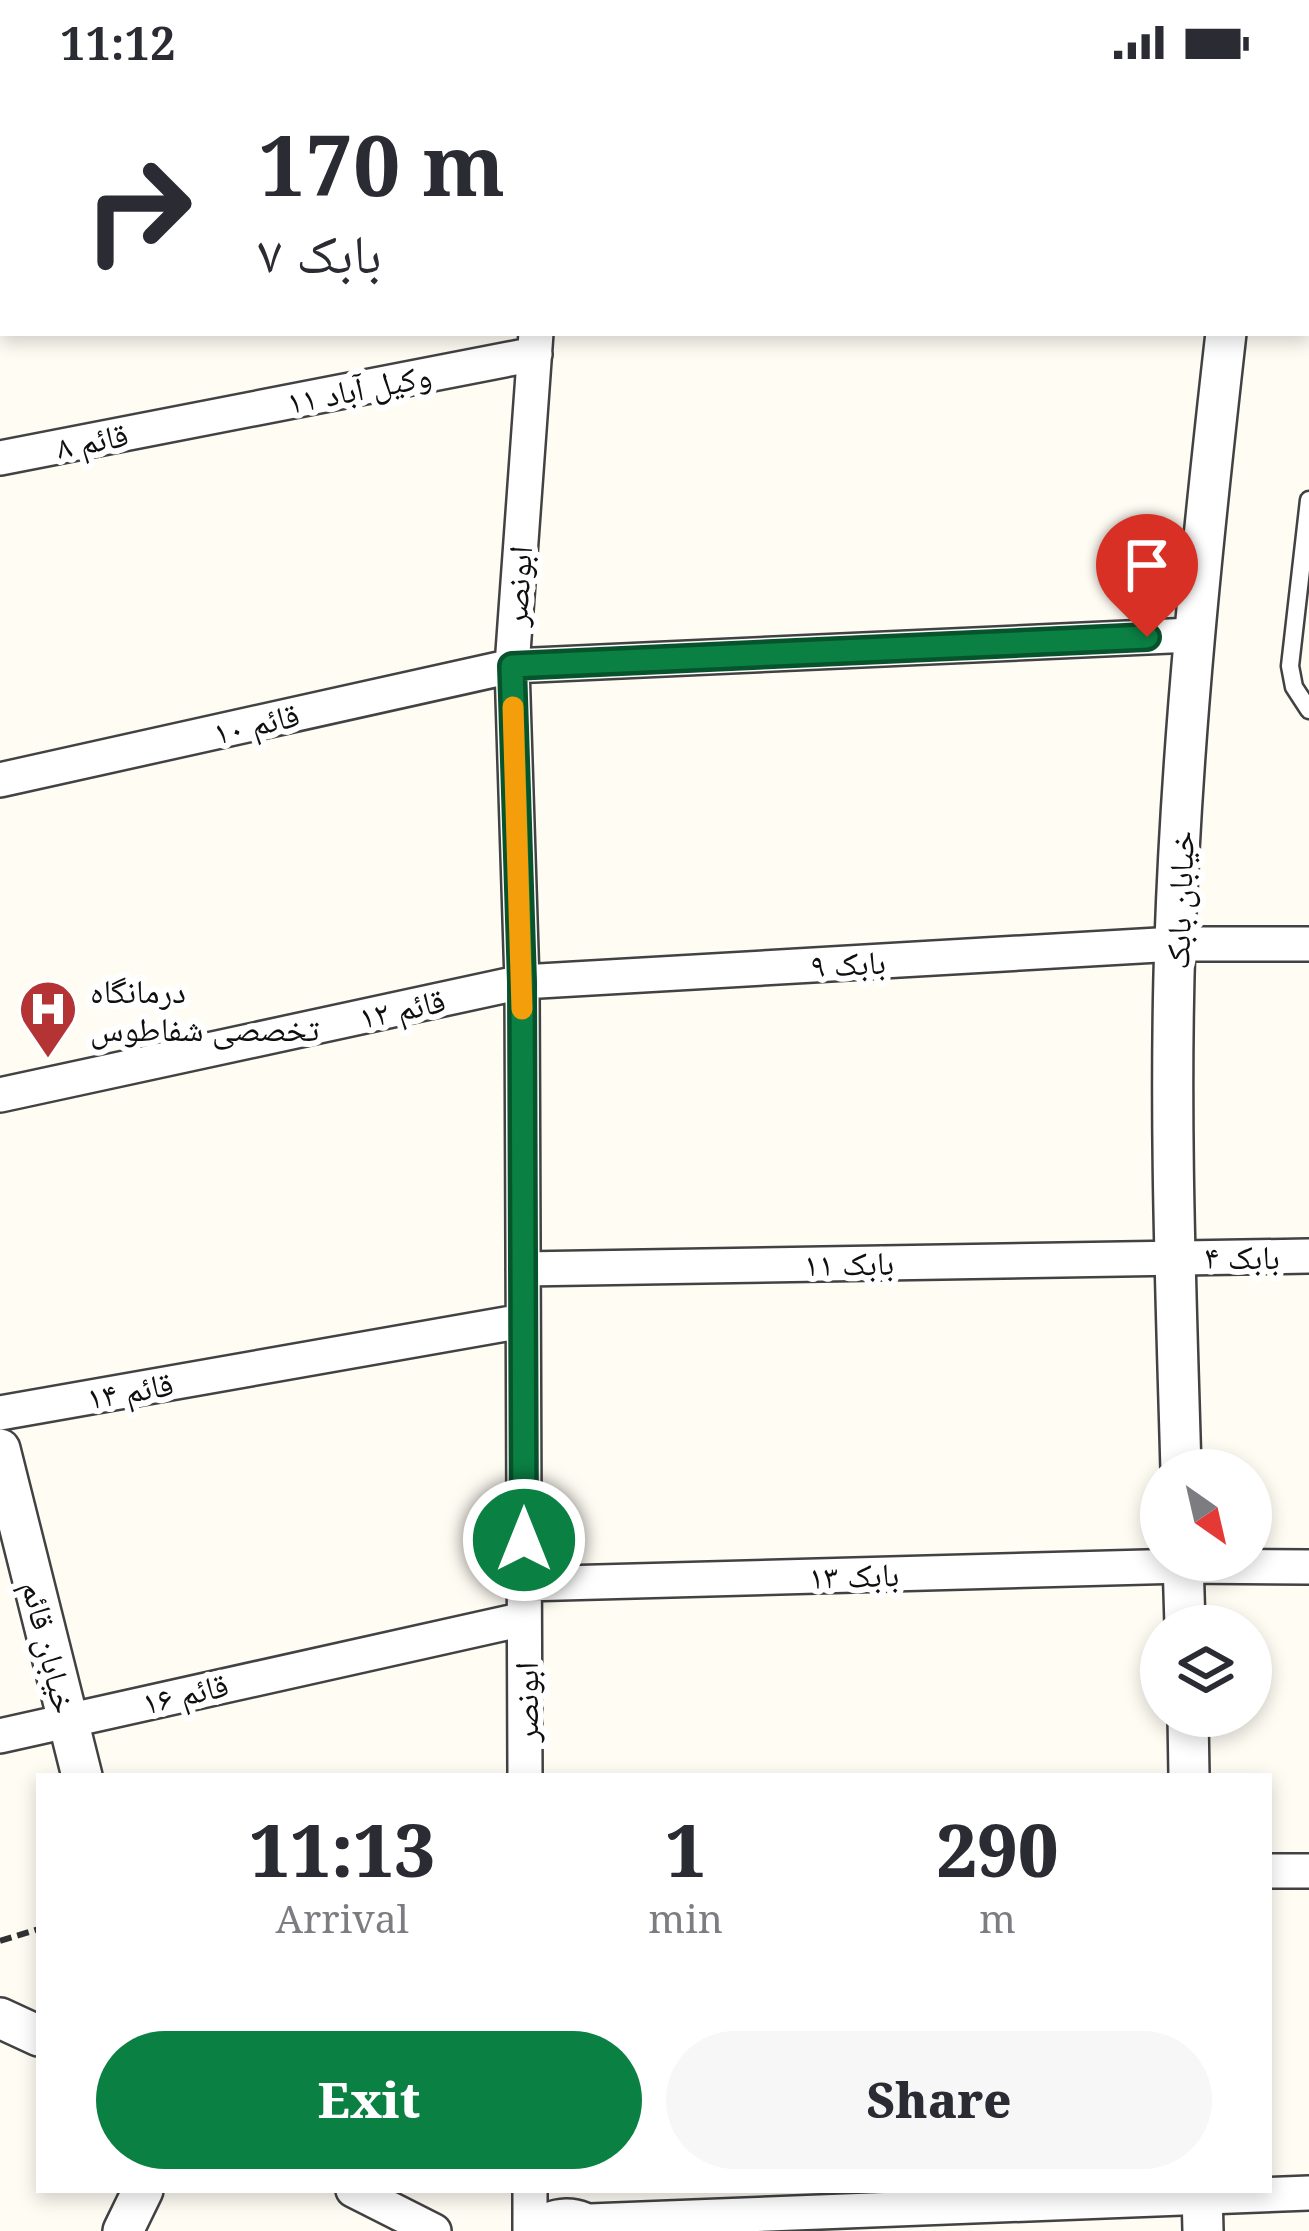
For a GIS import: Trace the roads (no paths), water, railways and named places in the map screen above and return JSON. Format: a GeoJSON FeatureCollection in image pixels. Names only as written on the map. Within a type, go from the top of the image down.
{"type":"FeatureCollection","features":[{"type":"Feature","properties":{"kind":"street","name":"خیابان بابک"},"geometry":{"type":"LineString","coordinates":[[1180,1449],[1175,944],[1192,635],[1226,336]]}},
{"type":"Feature","properties":{"kind":"street","name":"وکیل آباد ۱۱"},"geometry":{"type":"LineString","coordinates":[[184,422],[536,344]]}},
{"type":"Feature","properties":{"kind":"street","name":"ابونصر"},"geometry":{"type":"LineString","coordinates":[[525,1773],[522,982],[512,666],[536,344]]}},
{"type":"Feature","properties":{"kind":"street","name":"قائم ۸"},"geometry":{"type":"LineString","coordinates":[[0,458],[184,422]]}},
{"type":"Feature","properties":{"kind":"street","name":"قائم ۱۰"},"geometry":{"type":"LineString","coordinates":[[0,781],[512,666],[1192,635]]}},
{"type":"Feature","properties":{"kind":"street","name":"بابک ۹"},"geometry":{"type":"LineString","coordinates":[[522,982],[1175,944],[1309,944]]}},
{"type":"Feature","properties":{"kind":"street","name":"قائم ۱۲"},"geometry":{"type":"LineString","coordinates":[[0,1095],[522,982]]}},
{"type":"Feature","properties":{"kind":"street","name":"بابک ۴"},"geometry":{"type":"LineString","coordinates":[[1175,1257],[1309,1256]]}},
{"type":"Feature","properties":{"kind":"street","name":"بابک ۱۱"},"geometry":{"type":"LineString","coordinates":[[523,1269],[1175,1257]]}},
{"type":"Feature","properties":{"kind":"street","name":"قائم ۱۴"},"geometry":{"type":"LineString","coordinates":[[0,1414],[524,1321]]}},
{"type":"Feature","properties":{"kind":"street","name":"خیابان قائم"},"geometry":{"type":"LineString","coordinates":[[0,1449],[81,1773]]}},
{"type":"Feature","properties":{"kind":"street","name":"بابک ۱۳"},"geometry":{"type":"LineString","coordinates":[[524,1584],[1140,1564]]}},
{"type":"Feature","properties":{"kind":"street","name":"بابک ۱۳"},"geometry":{"type":"LineString","coordinates":[[1272,1566],[1309,1567]]}},
{"type":"Feature","properties":{"kind":"street","name":"قائم ۱۶"},"geometry":{"type":"LineString","coordinates":[[0,1736],[524,1619]]}},
{"type":"Feature","properties":{"kind":"street"},"geometry":{"type":"LineString","coordinates":[[1189,1737],[1190,1773]]}},
{"type":"Feature","properties":{"kind":"street"},"geometry":{"type":"LineString","coordinates":[[1272,1871],[1309,1871]]}},
{"type":"Feature","properties":{"kind":"street"},"geometry":{"type":"LineString","coordinates":[[0,2018],[36,2035]]}},
{"type":"Feature","properties":{"kind":"street"},"geometry":{"type":"LineString","coordinates":[[123,2231],[142,2193]]}},
{"type":"Feature","properties":{"kind":"street"},"geometry":{"type":"LineString","coordinates":[[358,2193],[434,2231]]}},
{"type":"Feature","properties":{"kind":"street"},"geometry":{"type":"LineString","coordinates":[[530,2193],[530,2231],[559,2215],[596,2226],[1203,2206],[1309,2193]]}},
{"type":"Feature","properties":{"kind":"lane"},"geometry":{"type":"LineString","coordinates":[[1309,500],[1290,666],[1294,687],[1309,710]]}},
{"type":"Feature","properties":{"kind":"place","name":"درمانگاه تخصصی شفاطوس"},"geometry":{"type":"Point","coordinates":[48,1060]}}]}
